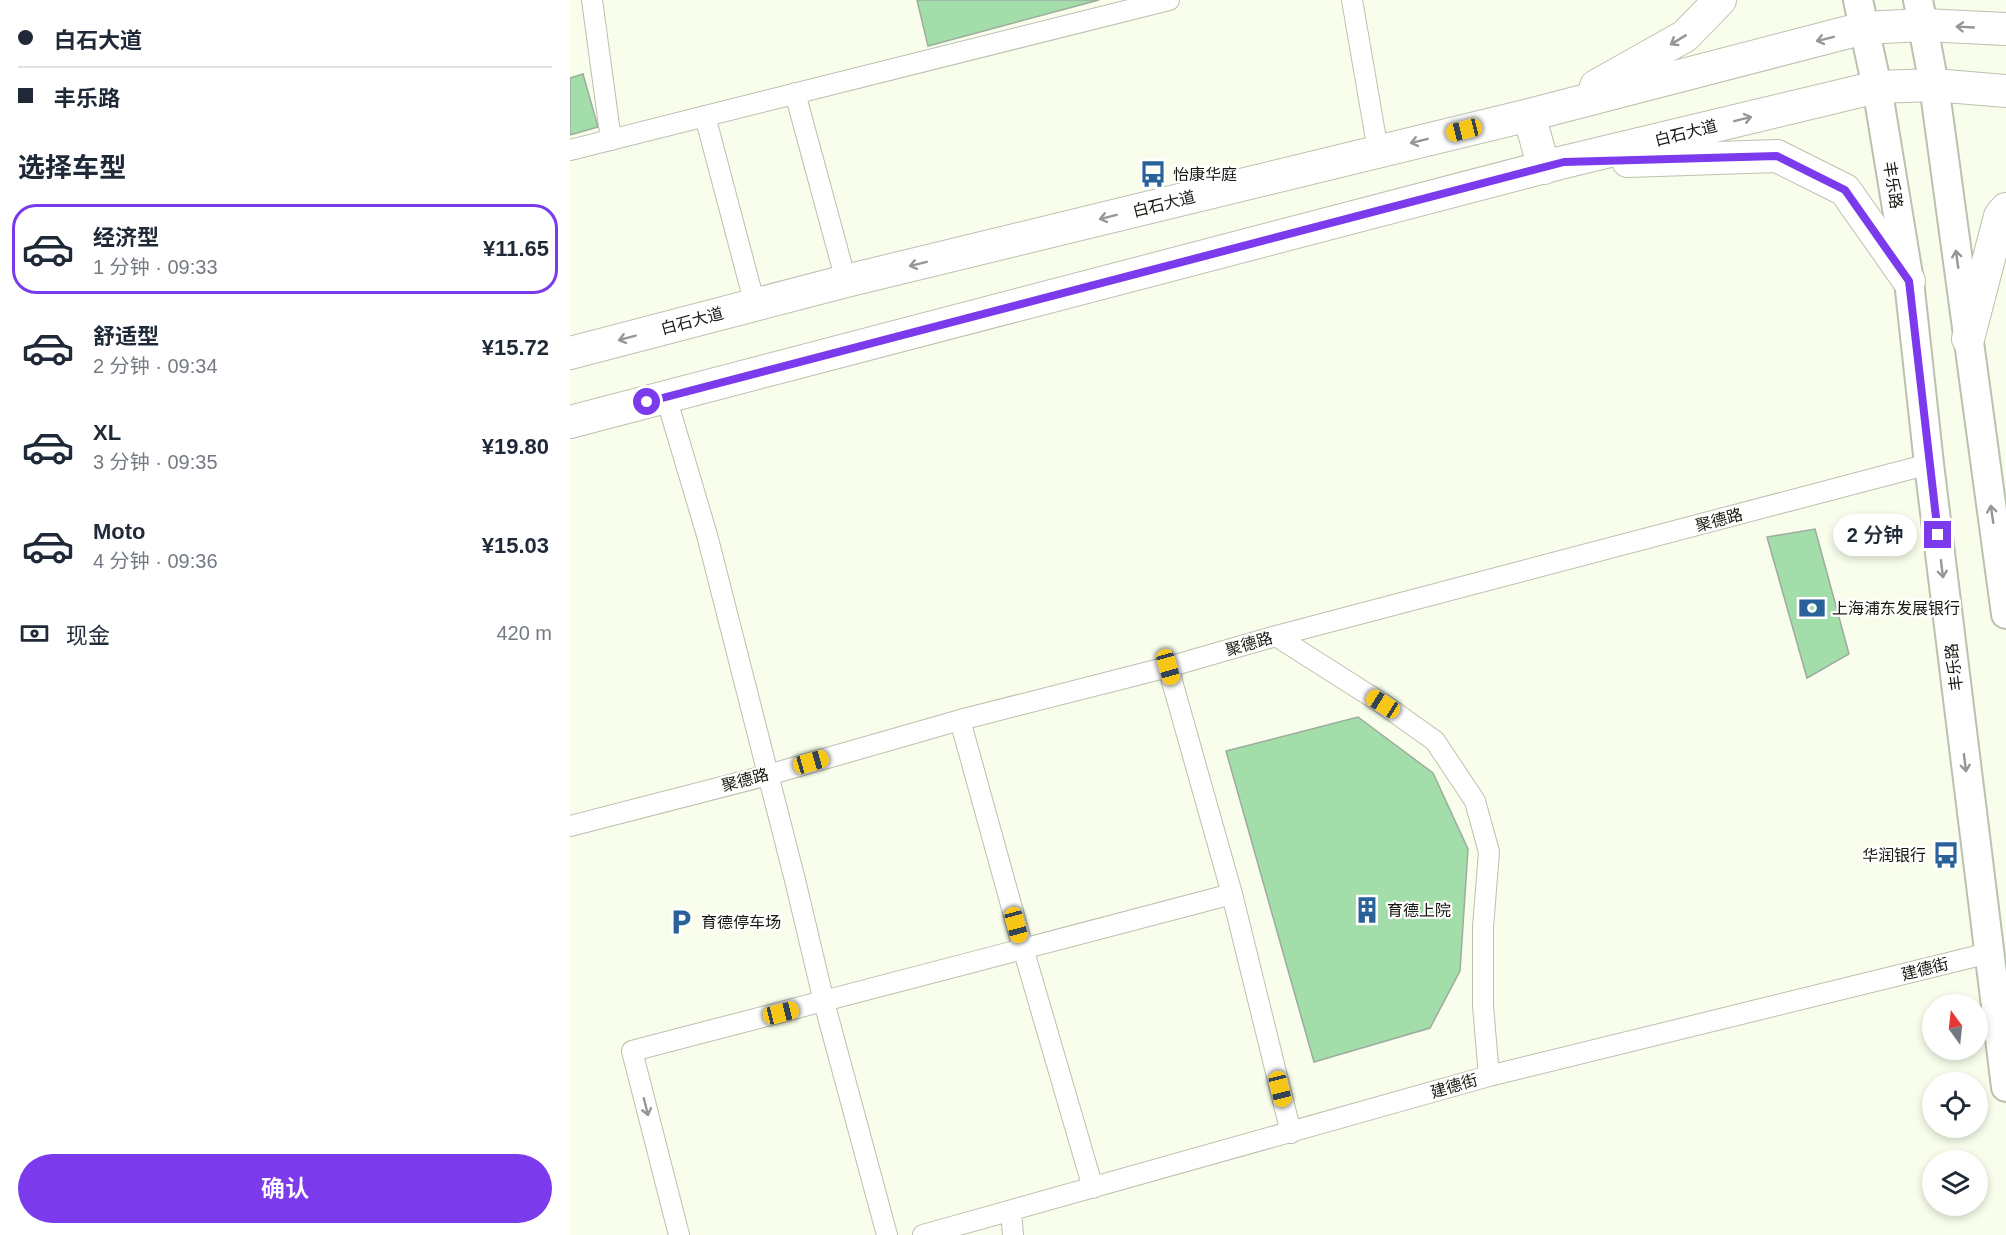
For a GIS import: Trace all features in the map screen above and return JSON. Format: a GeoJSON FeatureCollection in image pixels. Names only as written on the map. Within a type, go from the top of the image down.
{"type":"FeatureCollection","features":[{"type":"Feature","properties":{"kind":"main road"},"geometry":{"type":"LineString","coordinates":[[1720,0],[1685,36],[1543,111],[1554,165],[1777,156],[1845,190],[1909,281]]}},
{"type":"Feature","properties":{"kind":"main road","name":"白石大道"},"geometry":{"type":"LineString","coordinates":[[570,353],[846,281],[1543,111],[1861,14],[1921,13],[2006,29]]}},
{"type":"Feature","properties":{"kind":"main road"},"geometry":{"type":"LineString","coordinates":[[1921,13],[1935,85],[2006,614]]}},
{"type":"Feature","properties":{"kind":"main road","name":"丰乐路"},"geometry":{"type":"LineString","coordinates":[[1861,14],[1877,87],[1909,281],[1929,464],[2006,1087]]}},
{"type":"Feature","properties":{"kind":"main road","name":"白石大道"},"geometry":{"type":"LineString","coordinates":[[570,422],[1554,165],[1877,87],[1935,85],[2006,91]]}},
{"type":"Feature","properties":{"kind":"main road"},"geometry":{"type":"LineString","coordinates":[[1968,339],[2000,216],[2006,209]]}},
{"type":"Feature","properties":{"kind":"street"},"geometry":{"type":"LineString","coordinates":[[592,0],[611,140]]}},
{"type":"Feature","properties":{"kind":"street"},"geometry":{"type":"LineString","coordinates":[[570,150],[1169,0]]}},
{"type":"Feature","properties":{"kind":"street"},"geometry":{"type":"LineString","coordinates":[[1352,0],[1378,151]]}},
{"type":"Feature","properties":{"kind":"street"},"geometry":{"type":"LineString","coordinates":[[795,93],[846,281]]}},
{"type":"Feature","properties":{"kind":"street"},"geometry":{"type":"LineString","coordinates":[[705,116],[755,305]]}},
{"type":"Feature","properties":{"kind":"street"},"geometry":{"type":"LineString","coordinates":[[666,397],[707,535],[824,1002],[887,1235]]}},
{"type":"Feature","properties":{"kind":"street","name":"聚德路"},"geometry":{"type":"LineString","coordinates":[[570,826],[768,775],[960,720],[1168,667],[1276,636],[1929,464]]}},
{"type":"Feature","properties":{"kind":"street"},"geometry":{"type":"LineString","coordinates":[[1276,636],[1383,704],[1435,741],[1475,801],[1489,852],[1483,927],[1483,1006],[1490,1076]]}},
{"type":"Feature","properties":{"kind":"street"},"geometry":{"type":"LineString","coordinates":[[1168,667],[1232,894],[1291,1132]]}},
{"type":"Feature","properties":{"kind":"street"},"geometry":{"type":"LineString","coordinates":[[960,720],[1093,1188]]}},
{"type":"Feature","properties":{"kind":"street"},"geometry":{"type":"LineString","coordinates":[[679,1235],[632,1051],[1232,894]]}},
{"type":"Feature","properties":{"kind":"street","name":"建德街"},"geometry":{"type":"LineString","coordinates":[[923,1235],[1490,1076],[1989,953]]}},
{"type":"Feature","properties":{"kind":"street"},"geometry":{"type":"LineString","coordinates":[[1011,1211],[1013,1235]]}},
{"type":"Feature","properties":{"kind":"building"},"geometry":{"type":"Polygon","coordinates":[[[917,0],[1099,0],[928,46],[917,0]]]}},
{"type":"Feature","properties":{"kind":"building"},"geometry":{"type":"Polygon","coordinates":[[[583,74],[598,127],[570,135],[570,78],[583,74]]]}},
{"type":"Feature","properties":{"kind":"building","name":"上海浦东发展银行"},"geometry":{"type":"Polygon","coordinates":[[[1815,529],[1849,654],[1807,678],[1767,537],[1815,529]]]}},
{"type":"Feature","properties":{"kind":"building","name":"育德上院"},"geometry":{"type":"Polygon","coordinates":[[[1358,717],[1433,773],[1468,849],[1460,971],[1430,1028],[1314,1062],[1226,751],[1358,717]]]}},
{"type":"Feature","properties":{"kind":"place","name":"怡康华庭"},"geometry":{"type":"Point","coordinates":[1153,174]}},
{"type":"Feature","properties":{"kind":"place","name":"上海浦东发展银行"},"geometry":{"type":"Point","coordinates":[1812,608]}},
{"type":"Feature","properties":{"kind":"place","name":"华润银行"},"geometry":{"type":"Point","coordinates":[1946,855]}},
{"type":"Feature","properties":{"kind":"place","name":"育德上院"},"geometry":{"type":"Point","coordinates":[1367,910]}},
{"type":"Feature","properties":{"kind":"place","name":"育德停车场"},"geometry":{"type":"Point","coordinates":[681,922]}},
{"type":"Feature","properties":{"kind":"route"},"geometry":{"type":"LineString","coordinates":[[647,402],[1564,162],[1777,156],[1845,190],[1909,281],[1938,535]]}}]}
